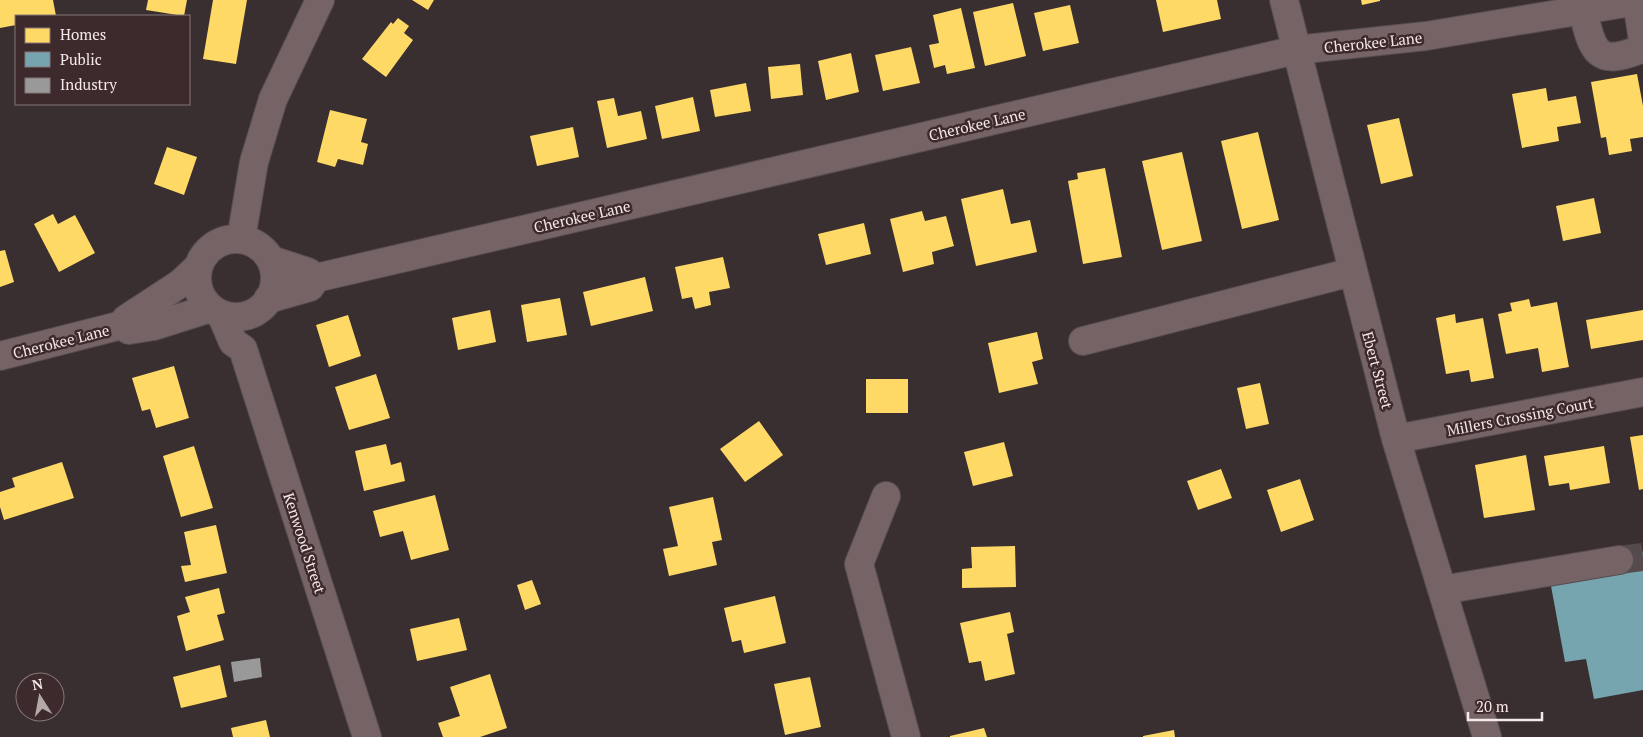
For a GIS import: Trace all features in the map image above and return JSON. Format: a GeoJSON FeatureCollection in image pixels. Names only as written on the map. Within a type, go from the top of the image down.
{"type":"FeatureCollection","features":[{"type":"Feature","properties":{"kind":"street"},"geometry":{"type":"LineString","coordinates":[[241,239],[254,162],[273,99],[320,0]]}},
{"type":"Feature","properties":{"kind":"street","name":"Ebert Street"},"geometry":{"type":"LineString","coordinates":[[1284,0],[1396,439],[1487,737]]}},
{"type":"Feature","properties":{"kind":"street"},"geometry":{"type":"LineString","coordinates":[[1640,1],[1643,41]]}},
{"type":"Feature","properties":{"kind":"street","name":"Cherokee Lane"},"geometry":{"type":"LineString","coordinates":[[261,306],[310,287],[316,278],[1296,50],[1426,36],[1640,1]]}},
{"type":"Feature","properties":{"kind":"street"},"geometry":{"type":"LineString","coordinates":[[1583,10],[1588,34],[1599,54],[1609,57],[1643,48]]}},
{"type":"Feature","properties":{"kind":"street"},"geometry":{"type":"LineString","coordinates":[[243,349],[248,341],[248,332],[275,284],[271,260],[263,250],[253,243],[241,239],[227,240],[215,245],[205,254],[198,266],[197,278],[199,292],[206,303],[216,311],[228,316],[241,316],[261,306]]}},
{"type":"Feature","properties":{"kind":"street"},"geometry":{"type":"LineString","coordinates":[[271,260],[308,272],[316,278]]}},
{"type":"Feature","properties":{"kind":"street","name":"Cherokee Lane"},"geometry":{"type":"LineString","coordinates":[[0,356],[122,325],[126,319],[181,283],[198,266]]}},
{"type":"Feature","properties":{"kind":"street"},"geometry":{"type":"LineString","coordinates":[[1082,341],[1352,272]]}},
{"type":"Feature","properties":{"kind":"street","name":"Cherokee Lane"},"geometry":{"type":"LineString","coordinates":[[122,325],[129,330],[216,311]]}},
{"type":"Feature","properties":{"kind":"street","name":"Kenwood Street"},"geometry":{"type":"LineString","coordinates":[[216,311],[233,342],[243,349],[367,737]]}},
{"type":"Feature","properties":{"kind":"street","name":"Millers Crossing Court"},"geometry":{"type":"LineString","coordinates":[[1396,439],[1643,392]]}},
{"type":"Feature","properties":{"kind":"street"},"geometry":{"type":"LineString","coordinates":[[886,496],[859,564],[906,737]]}},
{"type":"Feature","properties":{"kind":"street"},"geometry":{"type":"LineString","coordinates":[[1442,590],[1618,560]]}},
{"type":"Feature","properties":{"kind":"building: Homes"},"geometry":{"type":"Polygon","coordinates":[[[0,0],[53,0],[56,15],[15,15],[15,25],[0,28],[0,0]]]}},
{"type":"Feature","properties":{"kind":"building: Homes"},"geometry":{"type":"Polygon","coordinates":[[[148,0],[187,0],[184,15],[146,10],[148,0]]]}},
{"type":"Feature","properties":{"kind":"building: Homes"},"geometry":{"type":"Polygon","coordinates":[[[213,0],[247,0],[236,64],[203,59],[213,0]]]}},
{"type":"Feature","properties":{"kind":"building: Homes"},"geometry":{"type":"Polygon","coordinates":[[[412,0],[434,0],[428,10],[412,0]]]}},
{"type":"Feature","properties":{"kind":"building: Homes"},"geometry":{"type":"Polygon","coordinates":[[[1156,0],[1217,0],[1221,19],[1163,32],[1156,0]]]}},
{"type":"Feature","properties":{"kind":"building: Homes"},"geometry":{"type":"Polygon","coordinates":[[[1361,0],[1380,0],[1380,1],[1362,5],[1361,0]]]}},
{"type":"Feature","properties":{"kind":"building: Homes"},"geometry":{"type":"Polygon","coordinates":[[[1013,3],[1026,56],[985,66],[973,12],[1013,3]]]}},
{"type":"Feature","properties":{"kind":"building: Homes"},"geometry":{"type":"Polygon","coordinates":[[[1070,5],[1079,43],[1043,51],[1034,13],[1070,5]]]}},
{"type":"Feature","properties":{"kind":"building: Homes"},"geometry":{"type":"Polygon","coordinates":[[[961,8],[975,68],[947,74],[945,65],[934,68],[929,45],[939,43],[933,15],[961,8]]]}},
{"type":"Feature","properties":{"kind":"building: Homes"},"geometry":{"type":"Polygon","coordinates":[[[398,18],[409,26],[404,33],[413,40],[386,77],[362,59],[391,22],[393,24],[398,18]]]}},
{"type":"Feature","properties":{"kind":"building: Homes"},"geometry":{"type":"Polygon","coordinates":[[[911,47],[920,83],[883,91],[875,55],[911,47]]]}},
{"type":"Feature","properties":{"kind":"building: Homes"},"geometry":{"type":"Polygon","coordinates":[[[851,53],[859,92],[826,100],[818,61],[851,53]]]}},
{"type":"Feature","properties":{"kind":"building: Homes"},"geometry":{"type":"Polygon","coordinates":[[[800,64],[803,95],[771,99],[768,67],[800,64]]]}},
{"type":"Feature","properties":{"kind":"building: Homes"},"geometry":{"type":"Polygon","coordinates":[[[1637,74],[1643,106],[1643,137],[1630,139],[1632,151],[1609,155],[1606,137],[1601,138],[1591,82],[1637,74]]]}},
{"type":"Feature","properties":{"kind":"building: Homes"},"geometry":{"type":"Polygon","coordinates":[[[746,83],[751,111],[715,117],[710,90],[746,83]]]}},
{"type":"Feature","properties":{"kind":"building: Homes"},"geometry":{"type":"Polygon","coordinates":[[[1546,88],[1548,101],[1576,96],[1581,123],[1557,127],[1559,141],[1522,148],[1512,94],[1546,88]]]}},
{"type":"Feature","properties":{"kind":"building: Homes"},"geometry":{"type":"Polygon","coordinates":[[[693,97],[700,131],[662,139],[655,106],[693,97]]]}},
{"type":"Feature","properties":{"kind":"building: Homes"},"geometry":{"type":"Polygon","coordinates":[[[614,98],[618,116],[641,111],[647,139],[607,148],[597,101],[614,98]]]}},
{"type":"Feature","properties":{"kind":"building: Homes"},"geometry":{"type":"Polygon","coordinates":[[[330,110],[367,119],[361,142],[368,144],[363,165],[338,159],[335,167],[317,162],[330,110]]]}},
{"type":"Feature","properties":{"kind":"building: Homes"},"geometry":{"type":"Polygon","coordinates":[[[1399,118],[1413,176],[1381,184],[1367,125],[1399,118]]]}},
{"type":"Feature","properties":{"kind":"building: Homes"},"geometry":{"type":"Polygon","coordinates":[[[573,127],[579,157],[537,166],[530,136],[573,127]]]}},
{"type":"Feature","properties":{"kind":"building: Homes"},"geometry":{"type":"Polygon","coordinates":[[[1258,132],[1279,220],[1242,229],[1221,141],[1258,132]]]}},
{"type":"Feature","properties":{"kind":"building: Homes"},"geometry":{"type":"Polygon","coordinates":[[[167,147],[197,157],[184,195],[154,184],[167,147]]]}},
{"type":"Feature","properties":{"kind":"building: Homes"},"geometry":{"type":"Polygon","coordinates":[[[1182,152],[1202,241],[1162,250],[1142,161],[1182,152]]]}},
{"type":"Feature","properties":{"kind":"building: Homes"},"geometry":{"type":"Polygon","coordinates":[[[1105,168],[1122,257],[1083,264],[1068,181],[1078,179],[1077,173],[1105,168]]]}},
{"type":"Feature","properties":{"kind":"building: Homes"},"geometry":{"type":"Polygon","coordinates":[[[1003,189],[1011,224],[1030,220],[1037,252],[976,266],[961,199],[1003,189]]]}},
{"type":"Feature","properties":{"kind":"building: Homes"},"geometry":{"type":"Polygon","coordinates":[[[1594,198],[1601,233],[1563,241],[1556,206],[1594,198]]]}},
{"type":"Feature","properties":{"kind":"building: Homes"},"geometry":{"type":"Polygon","coordinates":[[[922,211],[925,221],[946,216],[954,246],[932,252],[934,264],[903,272],[890,219],[922,211]]]}},
{"type":"Feature","properties":{"kind":"building: Homes"},"geometry":{"type":"Polygon","coordinates":[[[53,214],[58,224],[75,215],[95,253],[59,272],[34,224],[53,214]]]}},
{"type":"Feature","properties":{"kind":"building: Homes"},"geometry":{"type":"Polygon","coordinates":[[[864,223],[871,254],[826,265],[818,234],[864,223]]]}},
{"type":"Feature","properties":{"kind":"building: Homes"},"geometry":{"type":"Polygon","coordinates":[[[5,250],[14,282],[0,287],[0,251],[5,250]]]}},
{"type":"Feature","properties":{"kind":"building: Homes"},"geometry":{"type":"Polygon","coordinates":[[[723,257],[730,288],[709,292],[711,305],[695,309],[692,297],[682,299],[675,267],[723,257]]]}},
{"type":"Feature","properties":{"kind":"building: Homes"},"geometry":{"type":"Polygon","coordinates":[[[645,277],[653,311],[591,326],[583,292],[645,277]]]}},
{"type":"Feature","properties":{"kind":"building: Homes"},"geometry":{"type":"Polygon","coordinates":[[[560,298],[567,335],[527,342],[521,305],[560,298]]]}},
{"type":"Feature","properties":{"kind":"building: Homes"},"geometry":{"type":"Polygon","coordinates":[[[1529,299],[1531,307],[1557,302],[1569,367],[1542,372],[1538,348],[1506,354],[1498,314],[1512,311],[1510,303],[1529,299]]]}},
{"type":"Feature","properties":{"kind":"building: Homes"},"geometry":{"type":"Polygon","coordinates":[[[490,310],[496,342],[458,350],[452,318],[490,310]]]}},
{"type":"Feature","properties":{"kind":"building: Homes"},"geometry":{"type":"Polygon","coordinates":[[[1643,310],[1643,340],[1591,349],[1586,320],[1643,310]]]}},
{"type":"Feature","properties":{"kind":"building: Homes"},"geometry":{"type":"Polygon","coordinates":[[[1455,314],[1456,323],[1483,318],[1494,378],[1471,382],[1469,370],[1446,374],[1436,318],[1455,314]]]}},
{"type":"Feature","properties":{"kind":"building: Homes"},"geometry":{"type":"Polygon","coordinates":[[[348,315],[361,356],[329,367],[316,325],[348,315]]]}},
{"type":"Feature","properties":{"kind":"building: Homes"},"geometry":{"type":"Polygon","coordinates":[[[1037,332],[1043,359],[1032,362],[1038,384],[999,393],[988,343],[1037,332]]]}},
{"type":"Feature","properties":{"kind":"building: Homes"},"geometry":{"type":"Polygon","coordinates":[[[174,366],[189,418],[156,428],[150,409],[142,411],[132,378],[174,366]]]}},
{"type":"Feature","properties":{"kind":"building: Homes"},"geometry":{"type":"Polygon","coordinates":[[[376,374],[390,418],[349,430],[335,387],[376,374]]]}},
{"type":"Feature","properties":{"kind":"building: Homes"},"geometry":{"type":"Polygon","coordinates":[[[866,379],[908,379],[908,413],[866,413],[866,379]]]}},
{"type":"Feature","properties":{"kind":"building: Homes"},"geometry":{"type":"Polygon","coordinates":[[[1260,383],[1269,424],[1246,429],[1237,388],[1260,383]]]}},
{"type":"Feature","properties":{"kind":"building: Homes"},"geometry":{"type":"Polygon","coordinates":[[[759,421],[783,455],[745,482],[720,449],[759,421]]]}},
{"type":"Feature","properties":{"kind":"building: Homes"},"geometry":{"type":"Polygon","coordinates":[[[1643,435],[1643,489],[1639,490],[1630,437],[1643,435]]]}},
{"type":"Feature","properties":{"kind":"building: Homes"},"geometry":{"type":"Polygon","coordinates":[[[1004,442],[1013,476],[973,486],[964,452],[1004,442]]]}},
{"type":"Feature","properties":{"kind":"building: Homes"},"geometry":{"type":"Polygon","coordinates":[[[386,444],[391,465],[401,462],[405,481],[364,491],[355,451],[386,444]]]}},
{"type":"Feature","properties":{"kind":"building: Homes"},"geometry":{"type":"Polygon","coordinates":[[[194,446],[213,508],[181,517],[163,456],[194,446]]]}},
{"type":"Feature","properties":{"kind":"building: Homes"},"geometry":{"type":"Polygon","coordinates":[[[1604,446],[1610,483],[1570,490],[1569,483],[1549,486],[1544,456],[1604,446]]]}},
{"type":"Feature","properties":{"kind":"building: Homes"},"geometry":{"type":"Polygon","coordinates":[[[1526,455],[1535,510],[1484,518],[1475,465],[1526,455]]]}},
{"type":"Feature","properties":{"kind":"building: Homes"},"geometry":{"type":"Polygon","coordinates":[[[62,462],[74,498],[4,520],[0,507],[0,492],[15,487],[12,478],[62,462]]]}},
{"type":"Feature","properties":{"kind":"building: Homes"},"geometry":{"type":"Polygon","coordinates":[[[1221,469],[1232,498],[1198,510],[1187,481],[1221,469]]]}},
{"type":"Feature","properties":{"kind":"building: Homes"},"geometry":{"type":"Polygon","coordinates":[[[1300,479],[1314,520],[1281,532],[1267,490],[1300,479]]]}},
{"type":"Feature","properties":{"kind":"building: Homes"},"geometry":{"type":"Polygon","coordinates":[[[435,495],[449,550],[411,560],[403,531],[380,537],[373,511],[435,495]]]}},
{"type":"Feature","properties":{"kind":"building: Homes"},"geometry":{"type":"Polygon","coordinates":[[[713,497],[722,540],[712,542],[717,565],[669,576],[663,549],[678,546],[669,507],[713,497]]]}},
{"type":"Feature","properties":{"kind":"building: Homes"},"geometry":{"type":"Polygon","coordinates":[[[216,525],[227,573],[185,582],[181,566],[191,565],[184,532],[216,525]]]}},
{"type":"Feature","properties":{"kind":"building: Homes"},"geometry":{"type":"Polygon","coordinates":[[[1015,546],[1016,587],[962,588],[962,569],[972,568],[971,547],[1015,546]]]}},
{"type":"Feature","properties":{"kind":"building: Homes"},"geometry":{"type":"Polygon","coordinates":[[[532,580],[541,604],[525,610],[517,585],[532,580]]]}},
{"type":"Feature","properties":{"kind":"building: Homes"},"geometry":{"type":"Polygon","coordinates":[[[219,588],[225,613],[217,615],[224,640],[186,651],[177,616],[190,612],[185,597],[219,588]]]}},
{"type":"Feature","properties":{"kind":"building: Homes"},"geometry":{"type":"Polygon","coordinates":[[[775,596],[786,643],[744,653],[741,640],[732,642],[724,608],[775,596]]]}},
{"type":"Feature","properties":{"kind":"building: Homes"},"geometry":{"type":"Polygon","coordinates":[[[1010,612],[1014,632],[1007,634],[1015,674],[985,681],[981,661],[969,663],[960,623],[1010,612]]]}},
{"type":"Feature","properties":{"kind":"building: Homes"},"geometry":{"type":"Polygon","coordinates":[[[459,618],[467,650],[417,661],[410,629],[459,618]]]}},
{"type":"Feature","properties":{"kind":"building: Homes"},"geometry":{"type":"Polygon","coordinates":[[[220,665],[227,697],[181,708],[173,677],[220,665]]]}},
{"type":"Feature","properties":{"kind":"building: Homes"},"geometry":{"type":"Polygon","coordinates":[[[490,674],[507,728],[480,737],[443,737],[438,723],[460,716],[450,687],[490,674]]]}},
{"type":"Feature","properties":{"kind":"building: Homes"},"geometry":{"type":"Polygon","coordinates":[[[810,677],[821,727],[785,735],[774,684],[810,677]]]}},
{"type":"Feature","properties":{"kind":"building: Homes"},"geometry":{"type":"Polygon","coordinates":[[[266,720],[270,737],[233,737],[231,728],[266,720]]]}},
{"type":"Feature","properties":{"kind":"building: Homes"},"geometry":{"type":"Polygon","coordinates":[[[984,728],[987,737],[950,737],[950,736],[984,728]]]}},
{"type":"Feature","properties":{"kind":"building: Homes"},"geometry":{"type":"Polygon","coordinates":[[[1174,730],[1175,737],[1143,737],[1143,736],[1174,730]]]}},
{"type":"Feature","properties":{"kind":"building: Public"},"geometry":{"type":"Polygon","coordinates":[[[1641,546],[1643,554],[1643,690],[1594,699],[1586,659],[1565,662],[1551,586],[1621,573],[1617,551],[1641,546]]]}},
{"type":"Feature","properties":{"kind":"building: Industry"},"geometry":{"type":"Polygon","coordinates":[[[260,658],[262,677],[234,682],[231,662],[260,658]]]}},
{"type":"Feature","properties":{"kind":"tunnel"},"geometry":{"type":"LineString","coordinates":[[1619,560],[1643,557]]}}]}
